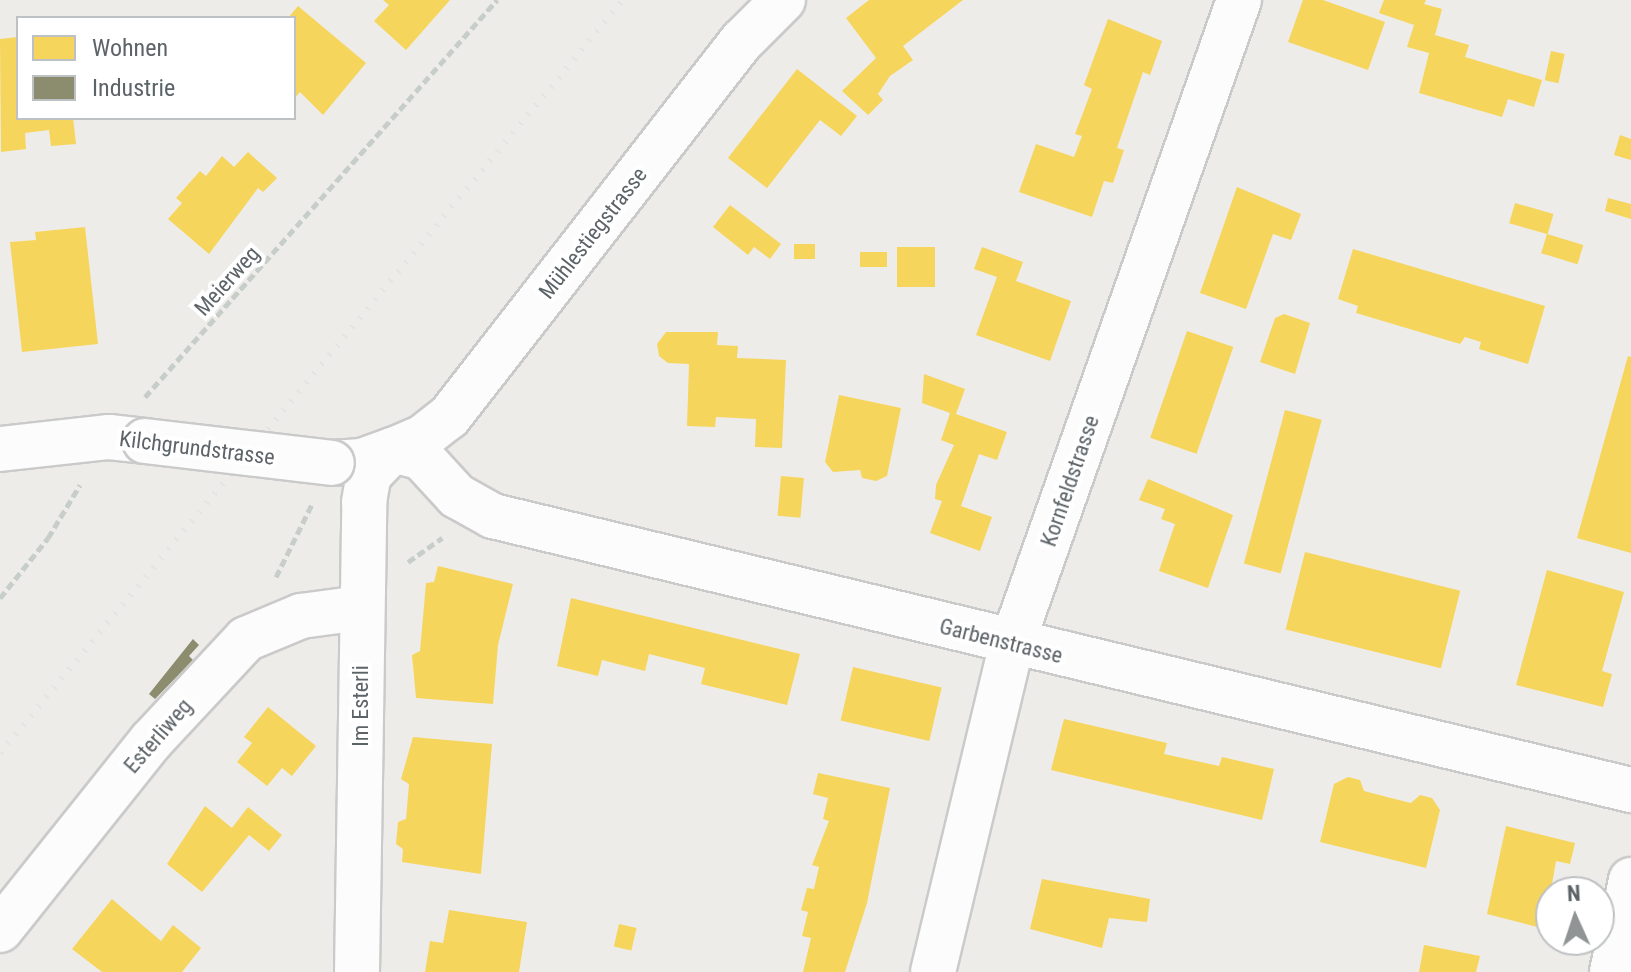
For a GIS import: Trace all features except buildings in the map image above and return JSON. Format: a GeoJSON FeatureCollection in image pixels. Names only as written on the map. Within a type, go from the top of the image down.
{"type":"FeatureCollection","features":[{"type":"Feature","properties":{"kind":"street","name":"Mühlestiegstrasse"},"geometry":{"type":"LineString","coordinates":[[393,450],[423,437],[449,417],[742,41],[783,0]]}},
{"type":"Feature","properties":{"kind":"street","name":"Kornfeldstrasse"},"geometry":{"type":"LineString","coordinates":[[933,972],[1012,644],[1239,0]]}},
{"type":"Feature","properties":{"kind":"street","name":"Kilchgrundstrasse"},"geometry":{"type":"LineString","coordinates":[[0,449],[127,439],[332,463],[362,461],[393,450]]}},
{"type":"Feature","properties":{"kind":"street","name":"Garbenstrasse"},"geometry":{"type":"LineString","coordinates":[[393,450],[422,458],[457,496],[493,516],[1012,644],[1631,790]]}},
{"type":"Feature","properties":{"kind":"street","name":"Im Esterli"},"geometry":{"type":"LineString","coordinates":[[357,972],[360,608],[369,475],[393,450]]}},
{"type":"Feature","properties":{"kind":"street","name":"Esterliweg"},"geometry":{"type":"LineString","coordinates":[[0,930],[151,741],[246,639],[301,616],[360,608]]}},
{"type":"Feature","properties":{"kind":"street"},"geometry":{"type":"LineString","coordinates":[[1612,972],[1628,902]]}},
{"type":"Feature","properties":{"kind":"path","name":"Meierweg"},"geometry":{"type":"LineString","coordinates":[[0,598],[127,439],[497,0]]}},
{"type":"Feature","properties":{"kind":"path"},"geometry":{"type":"LineString","coordinates":[[246,639],[332,463]]}},
{"type":"Feature","properties":{"kind":"path"},"geometry":{"type":"LineString","coordinates":[[360,608],[413,555],[452,531],[493,516]]}},
{"type":"Feature","properties":{"kind":"railway"},"geometry":{"type":"LineString","coordinates":[[0,753],[623,0]]}}]}
